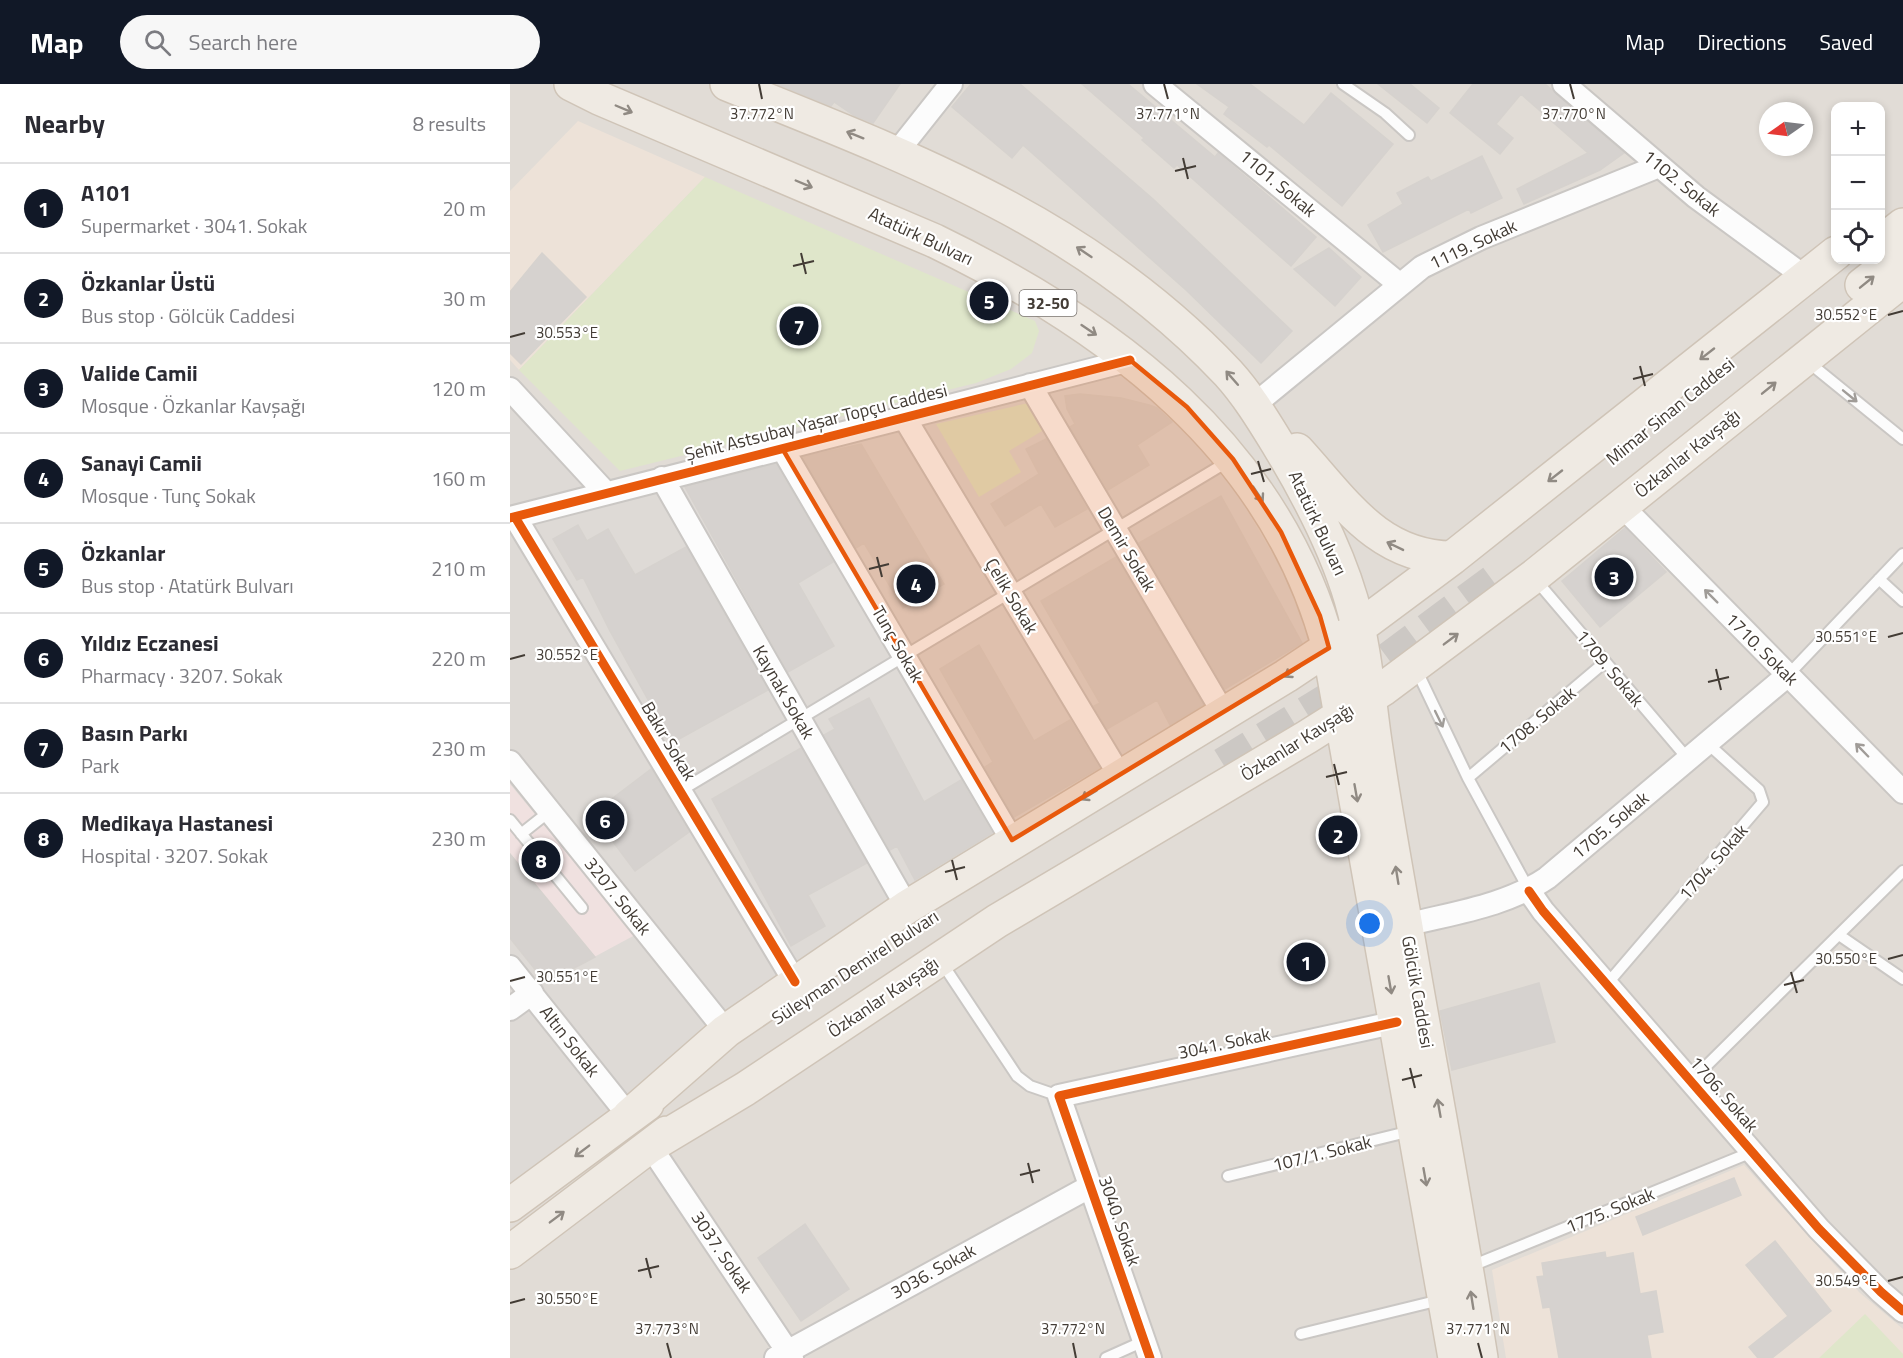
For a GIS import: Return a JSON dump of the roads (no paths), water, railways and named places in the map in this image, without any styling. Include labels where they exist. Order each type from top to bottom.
[{"type":"main road","name":"Atatürk Bulvarı","points":[[571,84],[599,98],[871,212],[984,265],[1043,299],[1130,360],[1186,407],[1233,459],[1261,498],[1300,567],[1313,597],[1329,648],[1342,715]]},
{"type":"main road","name":"Atatürk Bulvarı","points":[[727,84],[897,152],[1034,220],[1089,254],[1192,338],[1229,374],[1254,405],[1319,518],[1345,580],[1358,628],[1369,698]]},
{"type":"main road","points":[[1885,214],[1903,200]]},
{"type":"main road","points":[[1885,240],[1903,225]]},
{"type":"main road","name":"Mimar Sinan Caddesi","points":[[1475,567],[1903,253]]},
{"type":"main road","points":[[629,1116],[726,1031],[907,907],[1012,840],[1224,714],[1358,628],[1475,567],[1805,277],[1831,257]]},
{"type":"main road","name":"Mimar Sinan Caddesi","points":[[1475,567],[1855,264]]},
{"type":"main road","name":"Özkanlar Kavşağı","points":[[650,1146],[745,1089],[939,959],[1369,698],[1533,576],[1903,280]]},
{"type":"main road","points":[[1254,405],[1369,527],[1386,541],[1421,556],[1475,567]]},
{"type":"main road","name":"Gölcük Caddesi","points":[[1369,698],[1481,1358]]},
{"type":"main road","name":"Gölcük Caddesi","points":[[1342,715],[1455,1358]]},
{"type":"main road","name":"Süleyman Demirel Bulvarı","points":[[510,1206],[629,1116],[919,924],[1217,755],[817,1018],[650,1146]]},
{"type":"main road","points":[[510,1252],[650,1146]]},
{"type":"street","points":[[897,152],[951,84]]},
{"type":"street","name":"1101. Sokak","points":[[1155,84],[1399,284]]},
{"type":"street","name":"1102. Sokak","points":[[1564,84],[1659,166],[1805,277]]},
{"type":"street","name":"1119. Sokak","points":[[1254,405],[1399,284],[1451,251],[1659,166]]},
{"type":"street","name":"Şehit Astsubay Yaşar Topçu Caddesi","points":[[512,518],[1130,360]]},
{"type":"street","name":"Demir Sokak","points":[[1030,385],[1224,714]]},
{"type":"street","points":[[510,390],[606,493]]},
{"type":"street","name":"Çelik Sokak","points":[[904,417],[1120,776]]},
{"type":"street","name":"Tunç Sokak","points":[[782,448],[1012,840]]},
{"type":"street","name":"Kaynak Sokak","points":[[662,478],[907,907]]},
{"type":"street","name":"1710. Sokak","points":[[1622,506],[1903,792]]},
{"type":"street","name":"Bakır Sokak","points":[[512,518],[795,982]]},
{"type":"street","name":"1705. Sokak","points":[[1406,926],[1501,901],[1529,891],[1788,675]]},
{"type":"street","name":"3207. Sokak","points":[[510,762],[726,1031]]},
{"type":"street","name":"1706. Sokak","points":[[1529,891],[1543,911],[1819,1229],[1903,1311]]},
{"type":"street","name":"Altın Sokak","points":[[510,967],[629,1116]]},
{"type":"street","points":[[510,1010],[532,993]]},
{"type":"street","name":"3041. Sokak","points":[[1059,1096],[1396,1022]]},
{"type":"street","name":"3040. Sokak","points":[[1059,1096],[1147,1349]]},
{"type":"street","name":"3037. Sokak","points":[[650,1146],[786,1355]]},
{"type":"street","name":"3036. Sokak","points":[[786,1355],[1091,1186]]},
{"type":"lane","points":[[1343,84],[1385,113],[1409,135]]},
{"type":"lane","points":[[1804,359],[1903,439]]},
{"type":"lane","points":[[680,791],[1233,459]]},
{"type":"lane","points":[[1788,675],[1903,554]]},
{"type":"lane","name":"1709. Sokak","points":[[1533,576],[1688,759]]},
{"type":"lane","points":[[1879,579],[1903,601]]},
{"type":"lane","name":"1708. Sokak","points":[[1468,778],[1605,662]]},
{"type":"lane","name":"1706. Sokak","points":[[1414,666],[1468,778],[1529,891]]},
{"type":"lane","name":"1704. Sokak","points":[[1607,984],[1763,802],[1759,790],[1707,743]]},
{"type":"lane","points":[[521,834],[550,811]]},
{"type":"lane","points":[[510,820],[582,908]]},
{"type":"lane","points":[[1691,1081],[1903,872]]},
{"type":"lane","points":[[1839,935],[1903,979]]},
{"type":"lane","points":[[939,959],[1017,1076],[1030,1086],[1059,1096]]},
{"type":"lane","name":"107/1. Sokak","points":[[1228,1176],[1416,1130]]},
{"type":"lane","name":"1775. Sokak","points":[[1467,1268],[1752,1152]]},
{"type":"lane","points":[[1300,1335],[1446,1299]]},
{"type":"lane","points":[[1106,1358],[1147,1349]]},
{"type":"tunnel","points":[[1223,764],[1358,681],[1493,581]]},
{"type":"place","name":"Özkanlar","points":[[989,301]]},
{"type":"place","name":"Basın Parkı","points":[[799,326]]},
{"type":"place","name":"Valide Camii","points":[[1614,577]]},
{"type":"place","name":"Sanayi Camii","points":[[916,584]]},
{"type":"place","name":"Yıldız Eczanesi","points":[[605,820]]},
{"type":"place","name":"Özkanlar Üstü","points":[[1338,835]]},
{"type":"place","name":"Medikaya Hastanesi","points":[[541,860]]},
{"type":"place","name":"A101","points":[[1306,962]]}]
